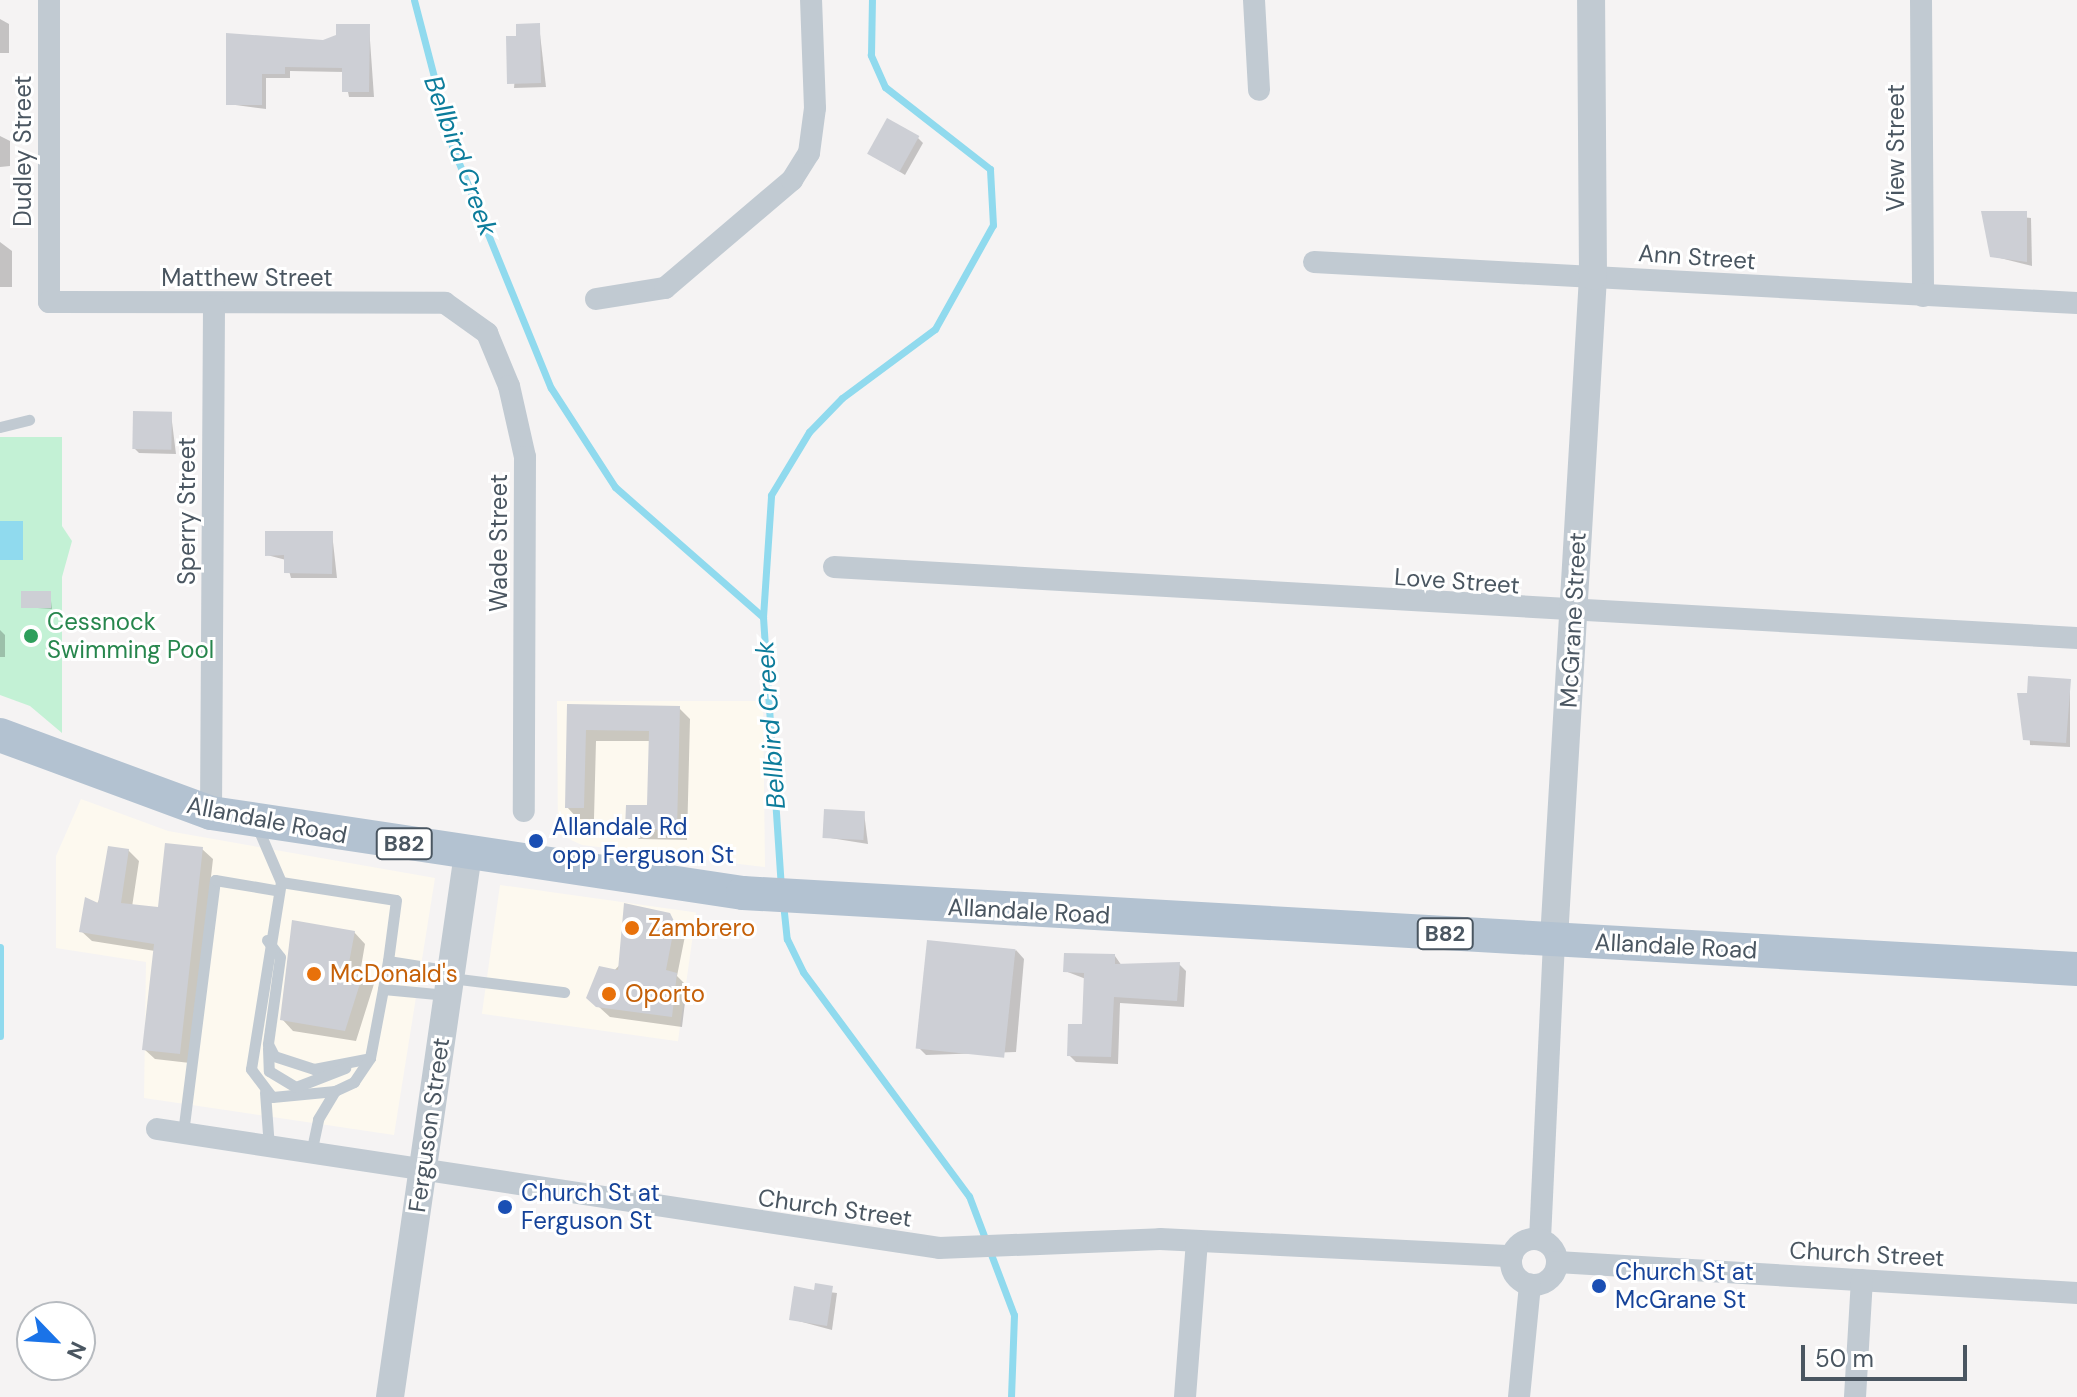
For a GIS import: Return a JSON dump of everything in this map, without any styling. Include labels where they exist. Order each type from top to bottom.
[{"type":"main road","name":"Allandale Road","points":[[0,735],[211,813],[743,893],[2077,969]]},
{"type":"street","name":"Dudley Street","points":[[49,0],[49,302]]},
{"type":"street","points":[[596,299],[665,288],[792,180],[809,153],[815,108],[811,0]]},
{"type":"street","points":[[1254,0],[1259,90]]},
{"type":"street","name":"McGrane Street","points":[[1540,1239],[1554,939],[1593,276],[1591,0]]},
{"type":"street","name":"View Street","points":[[1921,0],[1923,296]]},
{"type":"street","name":"Ann Street","points":[[1314,262],[2077,303]]},
{"type":"street","name":"Matthew Street","points":[[49,302],[214,306],[445,303]]},
{"type":"street","name":"Wade Street","points":[[445,303],[487,333],[509,386],[525,457],[524,811]]},
{"type":"street","name":"Sperry Street","points":[[211,813],[214,306]]},
{"type":"street","name":"Love Street","points":[[834,567],[1573,615],[2077,638]]},
{"type":"street","name":"Ferguson Street","points":[[390,1397],[468,854]]},
{"type":"street","name":"Church Street","points":[[157,1129],[422,1173],[965,1248],[1197,1241],[1512,1256]]},
{"type":"street","points":[[1540,1239],[1557,1262],[1549,1280],[1530,1285],[1516,1276],[1512,1256],[1523,1242],[1540,1239]]},
{"type":"street","points":[[1185,1397],[1197,1241]]},
{"type":"street","name":"Church Street","points":[[1557,1262],[2077,1293]]},
{"type":"street","points":[[1855,1397],[1862,1280]]},
{"type":"street","points":[[1519,1397],[1530,1285]]},
{"type":"lane","points":[[0,427],[29,420]]},
{"type":"lane","points":[[255,821],[278,886],[267,940],[251,1069],[265,1092],[269,1149]]},
{"type":"lane","points":[[183,1133],[215,880],[396,900],[370,1058],[354,1082],[335,1091],[292,1100],[265,1092]]},
{"type":"lane","points":[[267,940],[280,957],[268,1044],[269,1071],[283,1083],[307,1087],[370,1058]]},
{"type":"lane","points":[[388,961],[449,981]]},
{"type":"lane","points":[[383,989],[449,981],[564,992]]},
{"type":"lane","points":[[268,1044],[285,1064],[346,1067]]},
{"type":"lane","points":[[311,1155],[318,1119],[335,1091]]},
{"type":"shaded area","points":[[557,701],[763,701],[765,867],[582,845],[558,834]]},
{"type":"shaded area","points":[[81,799],[168,831],[435,878],[394,1135],[144,1098],[146,962],[56,948],[56,856]]},
{"type":"shaded area","points":[[500,885],[696,913],[678,1041],[482,1014]]},
{"type":"green space","name":"Cessnock Swimming Pool","points":[[0,437],[62,437],[62,526],[72,541],[62,577],[62,733],[30,706],[0,695]]},
{"type":"water","points":[[0,521],[23,521],[23,560],[0,560]]},
{"type":"building","points":[[540,23],[541,83],[507,84],[506,36],[516,36],[516,24]]},
{"type":"building","points":[[336,24],[370,24],[369,92],[342,92],[342,68],[285,67],[285,74],[262,74],[262,105],[226,105],[226,33],[323,40],[336,35]]},
{"type":"building","points":[[887,118],[919,136],[899,172],[867,154]]},
{"type":"building","points":[[1981,211],[2027,211],[2027,262],[1990,257]]},
{"type":"building","points":[[133,411],[172,412],[171,450],[132,449]]},
{"type":"building","points":[[265,531],[333,531],[332,574],[284,573],[284,555],[265,556]]},
{"type":"building","points":[[21,591],[51,591],[51,608],[21,608]]},
{"type":"building","points":[[2028,676],[2071,679],[2066,743],[2023,740],[2017,693],[2027,693]]},
{"type":"building","points":[[567,704],[680,706],[677,830],[625,829],[626,805],[647,805],[649,731],[586,730],[584,808],[565,808]]},
{"type":"building","points":[[824,809],[865,811],[863,840],[822,838]]},
{"type":"building","points":[[165,843],[203,847],[180,1054],[142,1050],[154,944],[79,932],[85,897],[98,903],[108,846],[129,849],[121,903],[158,907]]},
{"type":"building","points":[[624,903],[670,913],[675,923],[666,970],[677,973],[672,1017],[596,1007],[586,998],[599,966],[618,970]]},
{"type":"building","points":[[292,920],[355,931],[348,968],[364,971],[345,1031],[280,1020]]},
{"type":"building","points":[[927,940],[1016,949],[1004,1058],[916,1048]]},
{"type":"building","points":[[1064,953],[1115,954],[1115,964],[1180,962],[1177,1001],[1114,997],[1111,1057],[1067,1056],[1068,1024],[1082,1024],[1084,973],[1063,972]]},
{"type":"building","points":[[815,1283],[833,1286],[827,1326],[789,1320],[794,1286],[814,1290]]},
{"type":"waterway","name":"Bellbird Creek","points":[[414,0],[452,146],[551,388],[615,487],[763,617],[781,887]]},
{"type":"waterway","points":[[763,617],[771,495],[809,432],[842,398],[935,329],[993,225],[990,169],[885,87],[871,55],[872,0]]},
{"type":"waterway","name":"Bellbird Creek","points":[[783,903],[787,939],[803,972],[969,1196],[1014,1315],[1011,1397]]},
{"type":"waterway","points":[[0,947],[0,1036]]},
{"type":"place","name":"Cessnock Swimming Pool","points":[[31,636]]},
{"type":"place","name":"Allandale Rd opp Ferguson St","points":[[536,841]]},
{"type":"place","name":"Zambrero","points":[[632,928]]},
{"type":"place","name":"McDonald's","points":[[314,974]]},
{"type":"place","name":"Oporto","points":[[609,994]]},
{"type":"place","name":"Church St at Ferguson St","points":[[505,1207]]},
{"type":"place","name":"Church St at McGrane St","points":[[1599,1286]]}]
